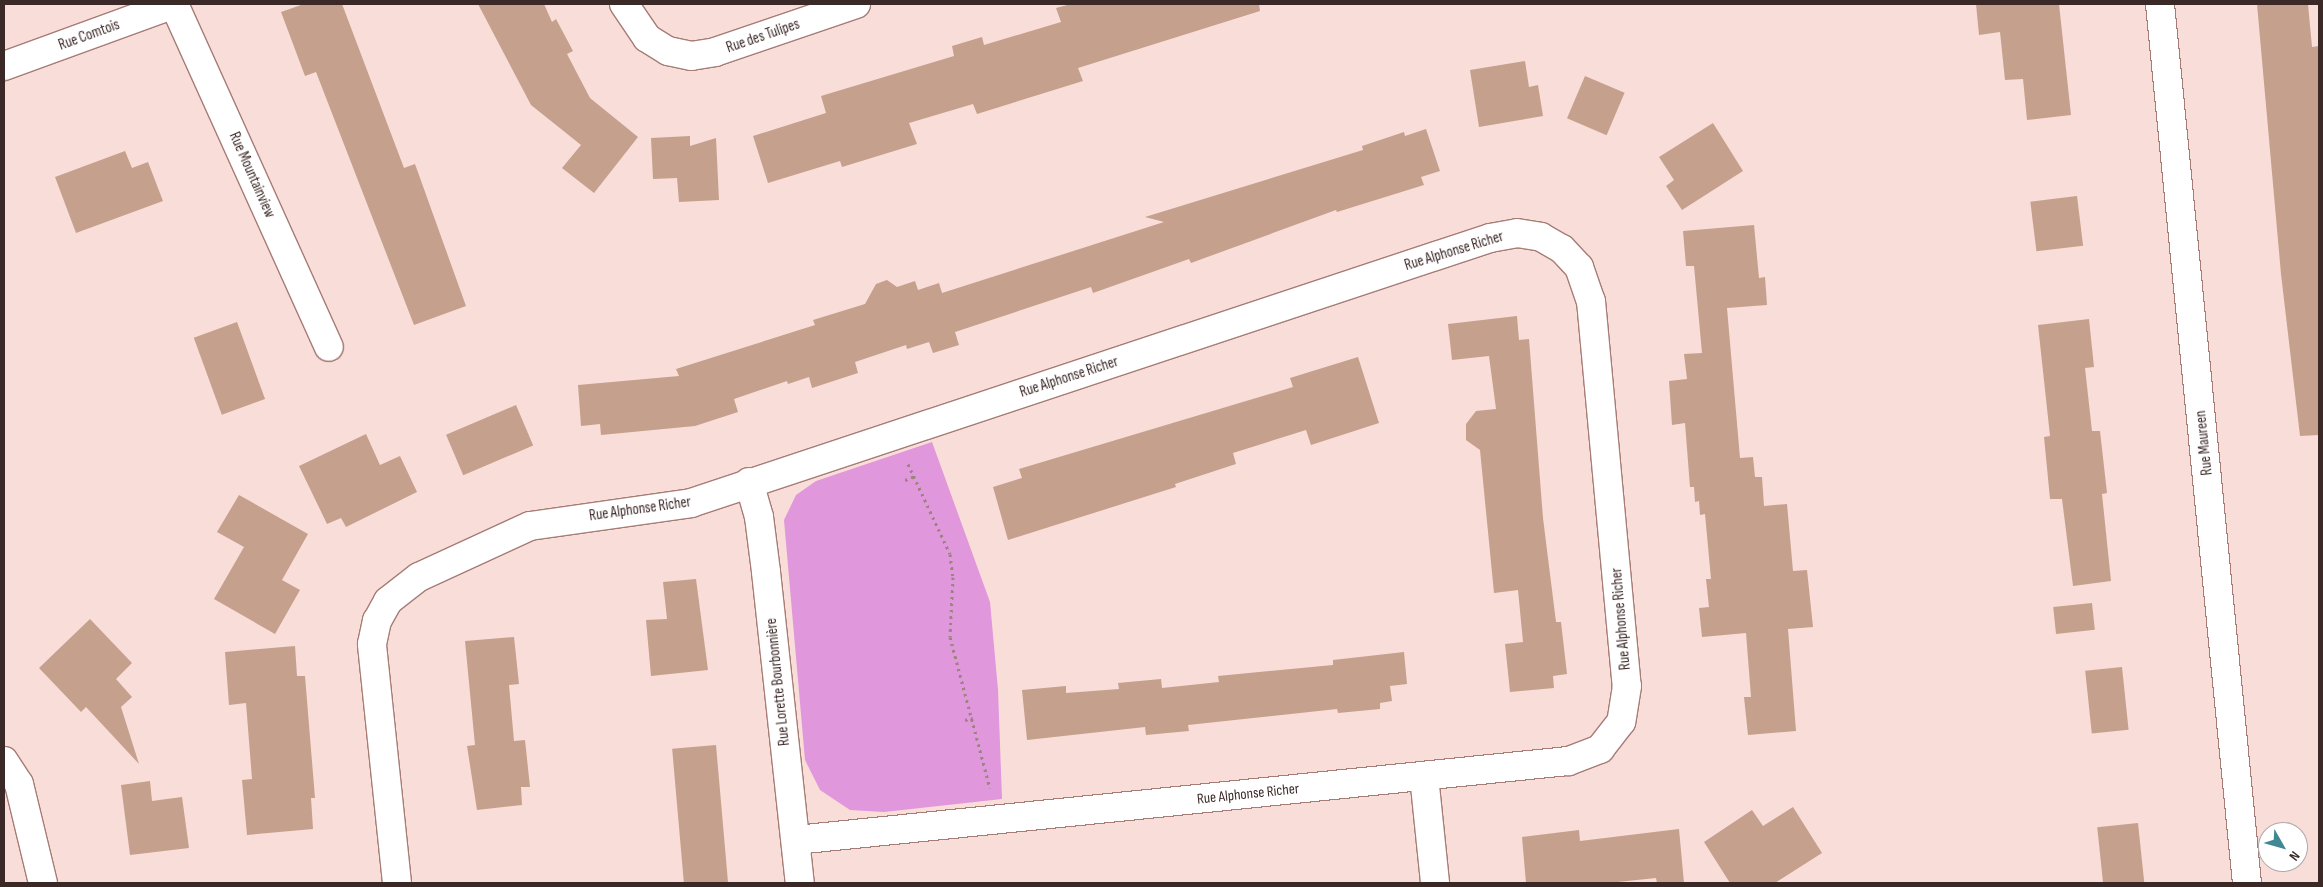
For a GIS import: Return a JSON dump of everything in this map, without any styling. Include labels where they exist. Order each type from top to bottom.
[{"type":"street","name":"Rue Comtois","points":[[4,66],[174,4]]},
{"type":"street","name":"Rue Mountainview","points":[[174,4],[329,347]]},
{"type":"street","name":"Rue des Tulipes","points":[[624,4],[647,38],[668,51],[703,55],[856,4]]},
{"type":"street","name":"Rue Maureen","points":[[2160,4],[2247,883]]},
{"type":"street","name":"Rue Alphonse Richer","points":[[397,883],[373,656],[377,621],[388,601],[405,585],[419,577],[530,526],[673,507],[1490,238],[1517,233],[1552,242],[1579,267],[1591,301],[1627,686],[1625,712],[1609,741],[1579,758],[1424,776],[796,840]]},
{"type":"street","name":"Rue Lorette Bourbonnière","points":[[749,482],[759,517],[766,572],[800,883]]},
{"type":"street","points":[[4,761],[19,784],[43,883]]},
{"type":"street","points":[[1424,776],[1435,883]]},
{"type":"path","points":[[907,462],[950,554],[953,577],[950,637],[973,718],[992,797]]},
{"type":"path","points":[[905,480],[913,477]]},
{"type":"path","points":[[966,720],[973,718]]},
{"type":"shaded area","points":[[932,442],[990,602],[998,690],[1002,799],[884,812],[850,810],[820,790],[805,760],[784,520],[796,495],[816,481]]},
{"type":"building","points":[[304,4],[342,4],[404,168],[415,164],[466,306],[414,325],[316,72],[305,76],[281,12]]},
{"type":"building","points":[[478,4],[544,4],[552,22],[556,19],[573,51],[567,54],[590,98],[638,137],[594,193],[562,168],[581,145],[531,105]]},
{"type":"building","points":[[1071,4],[1259,4],[1260,11],[1078,68],[1083,81],[977,114],[973,104],[909,123],[917,144],[842,167],[840,161],[768,183],[753,136],[826,113],[821,96],[954,56],[952,46],[982,37],[984,45],[1061,22],[1056,8]]},
{"type":"building","points":[[1976,4],[2059,4],[2071,115],[2027,120],[2023,79],[2005,80],[2000,32],[1979,35]]},
{"type":"building","points":[[2257,4],[2308,4],[2312,47],[2319,46],[2319,435],[2300,436],[2281,274]]},
{"type":"building","points":[[1525,61],[1529,87],[1538,85],[1543,116],[1479,127],[1470,70]]},
{"type":"building","points":[[1585,76],[1625,93],[1607,135],[1567,118]]},
{"type":"building","points":[[1713,123],[1743,171],[1682,210],[1666,186],[1674,180],[1659,157]]},
{"type":"building","points":[[1426,129],[1440,171],[1421,177],[1424,185],[1337,212],[1336,210],[1191,263],[1189,259],[1093,293],[1091,287],[955,332],[959,345],[933,353],[929,342],[907,349],[906,345],[855,362],[858,373],[812,388],[809,377],[788,384],[787,381],[734,399],[738,412],[695,426],[601,435],[600,424],[581,426],[578,385],[679,376],[676,369],[815,325],[813,320],[865,304],[876,284],[887,280],[897,287],[915,281],[918,290],[939,283],[942,293],[1164,222],[1145,217],[1363,150],[1362,146],[1404,132],[1405,136]]},
{"type":"building","points":[[690,136],[690,146],[716,138],[719,200],[679,202],[677,178],[653,179],[651,138]]},
{"type":"building","points":[[125,151],[132,168],[148,162],[163,201],[76,233],[55,177]]},
{"type":"building","points":[[2077,196],[2083,246],[2036,251],[2030,202]]},
{"type":"building","points":[[1754,225],[1759,278],[1765,277],[1767,305],[1727,308],[1740,458],[1753,457],[1755,477],[1762,477],[1764,506],[1787,504],[1793,571],[1807,570],[1813,627],[1788,629],[1796,731],[1748,735],[1744,697],[1751,697],[1746,633],[1702,637],[1699,608],[1709,607],[1706,579],[1711,579],[1705,514],[1700,515],[1699,501],[1695,502],[1694,487],[1690,487],[1685,423],[1672,425],[1669,381],[1687,379],[1684,354],[1702,353],[1694,266],[1686,266],[1683,231]]},
{"type":"building","points":[[1517,316],[1519,340],[1529,339],[1543,518],[1556,622],[1561,622],[1567,674],[1553,676],[1554,688],[1510,692],[1505,644],[1523,642],[1518,590],[1494,593],[1480,450],[1466,440],[1466,424],[1476,411],[1496,409],[1489,356],[1452,360],[1448,324]]},
{"type":"building","points":[[2089,319],[2094,367],[2085,368],[2092,431],[2100,431],[2107,493],[2102,494],[2111,581],[2073,586],[2062,499],[2050,499],[2044,437],[2050,436],[2038,325]]},
{"type":"building","points":[[237,322],[265,399],[222,415],[194,338]]},
{"type":"building","points":[[1358,357],[1379,423],[1311,445],[1306,430],[1233,453],[1236,464],[1175,484],[1176,487],[1008,540],[993,487],[1022,478],[1019,469],[1293,387],[1290,378]]},
{"type":"building","points":[[516,405],[533,446],[463,475],[446,435]]},
{"type":"building","points":[[366,434],[380,465],[400,456],[417,492],[346,527],[341,518],[327,524],[299,466]]},
{"type":"building","points":[[239,495],[308,534],[282,580],[300,590],[275,634],[214,599],[244,547],[217,532]]},
{"type":"building","points":[[696,579],[708,670],[651,676],[646,620],[667,619],[663,582]]},
{"type":"building","points":[[2092,603],[2095,630],[2056,634],[2053,607]]},
{"type":"building","points":[[90,619],[132,663],[116,679],[132,697],[121,707],[139,764],[86,707],[81,712],[39,668]]},
{"type":"building","points":[[514,637],[519,684],[509,685],[514,741],[525,740],[530,787],[521,787],[522,805],[477,810],[467,746],[475,745],[465,641]]},
{"type":"building","points":[[295,646],[297,676],[305,676],[315,798],[311,798],[313,829],[247,835],[242,780],[252,779],[246,703],[229,705],[225,652]]},
{"type":"building","points":[[1404,652],[1407,684],[1390,686],[1392,701],[1380,703],[1380,709],[1338,713],[1337,709],[1188,725],[1189,731],[1146,735],[1145,727],[1027,740],[1022,690],[1066,686],[1066,693],[1119,689],[1118,683],[1161,679],[1162,688],[1219,682],[1218,676],[1333,665],[1333,660]]},
{"type":"building","points":[[2122,667],[2129,730],[2092,734],[2085,671]]},
{"type":"building","points":[[716,745],[728,883],[684,883],[672,749]]},
{"type":"building","points":[[150,781],[152,801],[182,797],[189,848],[130,855],[121,785]]},
{"type":"building","points":[[1793,807],[1822,853],[1775,883],[1730,883],[1704,842],[1752,810],[1763,826]]},
{"type":"building","points":[[2138,823],[2144,883],[2103,883],[2097,827]]},
{"type":"building","points":[[1679,829],[1684,883],[1657,883],[1656,878],[1608,883],[1526,883],[1522,837],[1579,830],[1580,841]]}]
